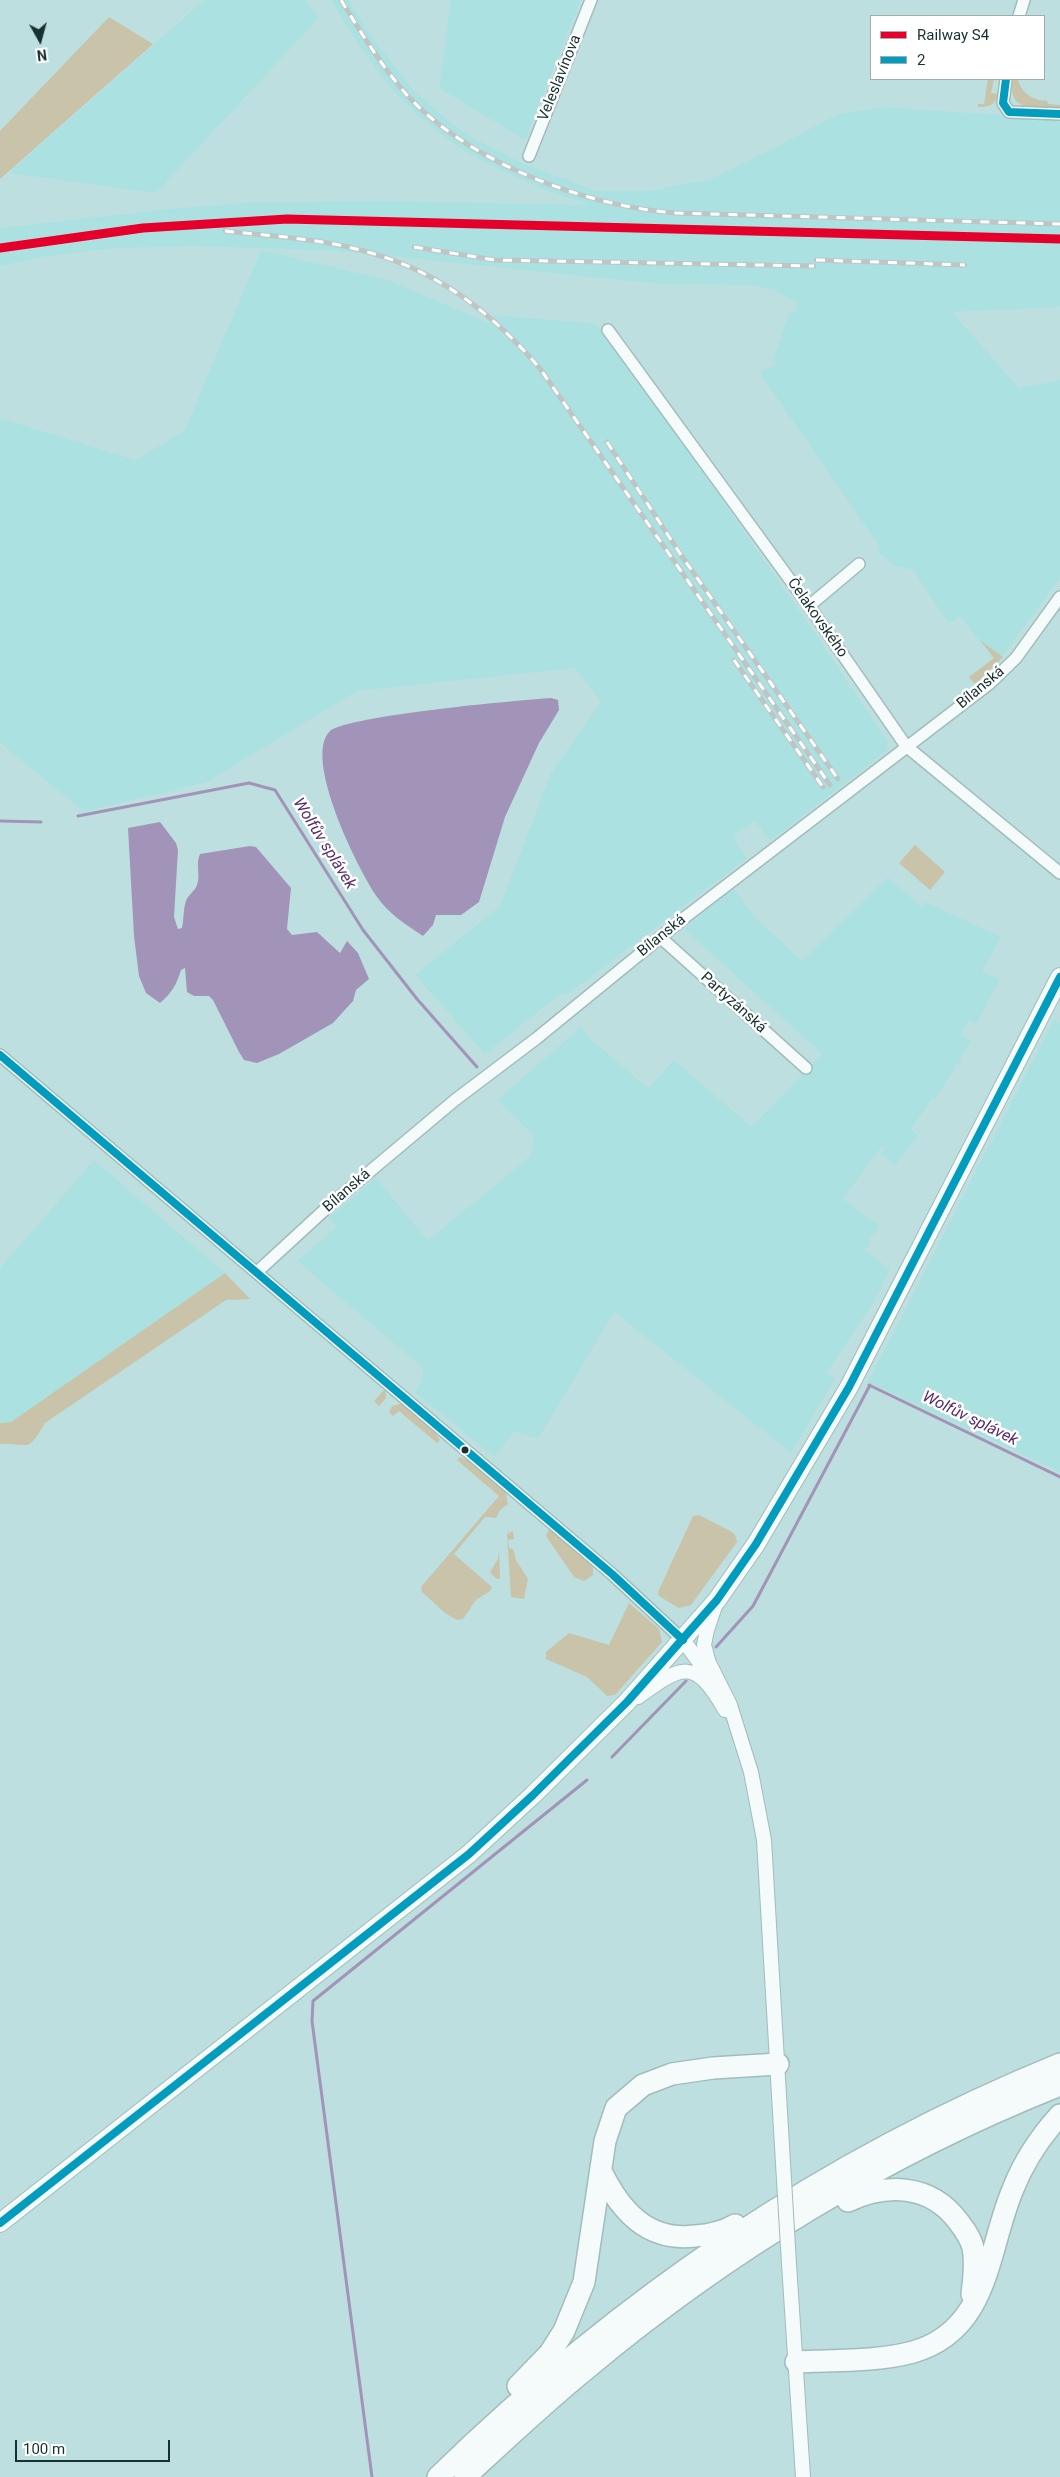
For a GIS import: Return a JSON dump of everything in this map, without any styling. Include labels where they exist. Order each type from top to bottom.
[{"type":"highway","points":[[452,2472],[462,2442],[550,2353],[564,2331],[584,2282],[605,2141],[616,2108],[643,2085],[672,2074],[713,2068],[778,2064]]},
{"type":"highway","points":[[452,2472],[571,2356],[640,2301],[709,2252],[811,2187],[933,2121],[1060,2064]]},
{"type":"highway","points":[[452,2472],[651,2317],[721,2266],[815,2206],[939,2139],[1060,2085]]},
{"type":"highway","points":[[796,2362],[878,2357],[912,2352],[947,2336],[969,2311],[979,2296],[1012,2190],[1034,2148],[1060,2116]]},
{"type":"highway","points":[[601,2171],[619,2202],[635,2221],[658,2234],[684,2238],[710,2235],[731,2227],[775,2201],[811,2187]]},
{"type":"highway","points":[[770,2235],[794,2229],[834,2207],[867,2192],[887,2189],[920,2193],[949,2210],[967,2234],[973,2248],[974,2282],[969,2311]]},
{"type":"main road","points":[[0,2223],[444,1874],[533,1796],[615,1714],[718,1600],[775,1514],[849,1387],[1060,977]]},
{"type":"street","name":"Veleslavínova","points":[[529,156],[591,0]]},
{"type":"street","points":[[1019,15],[1024,0]]},
{"type":"street","points":[[1006,80],[1003,102],[1009,112],[1060,114]]},
{"type":"street","name":"Čelakovského","points":[[608,330],[809,606],[906,746],[1060,873]]},
{"type":"street","points":[[809,606],[859,564]]},
{"type":"street","name":"Bílanská","points":[[257,1272],[393,1151],[538,1038],[660,937],[989,684],[1016,658],[1060,597]]},
{"type":"street","name":"Partyzánská","points":[[660,937],[806,1068]]},
{"type":"street","points":[[0,1055],[612,1574],[682,1640],[709,1674],[736,1728]]},
{"type":"street","points":[[718,1600],[707,1630],[704,1646],[709,1662],[726,1695],[756,1791],[764,1840],[803,2477]]},
{"type":"street","points":[[615,1714],[668,1676],[681,1671],[692,1672],[706,1680],[736,1728]]},
{"type":"shaded area","points":[[204,0],[305,0],[319,18],[156,193],[8,173]]},
{"type":"shaded area","points":[[331,0],[349,0],[370,34],[413,90],[469,136],[524,164],[596,191],[649,191],[710,179],[838,114],[885,107],[1060,119],[1060,307],[952,312],[1019,388],[1060,380],[1060,578],[997,663],[960,616],[949,624],[913,570],[896,566],[877,552],[880,547],[766,382],[760,372],[778,363],[773,360],[789,313],[794,314],[797,302],[773,290],[751,285],[659,284],[340,251],[195,246],[114,248],[42,257],[0,266],[0,228],[179,208],[240,203],[377,201],[589,205],[540,188],[488,164],[461,149],[425,122],[384,79],[357,43]]},
{"type":"shaded area","points":[[451,0],[581,0],[525,140],[439,88]]},
{"type":"shaded area","points":[[109,17],[153,44],[0,179],[0,131]]},
{"type":"shaded area","points":[[988,80],[994,80],[991,93],[999,94],[996,101],[991,105],[978,107],[978,104],[984,104]]},
{"type":"shaded area","points":[[1013,80],[1018,80],[1022,89],[1028,95],[1047,101],[1048,104],[1060,105],[1060,108],[1025,106],[1018,103],[1014,98],[1012,90]]},
{"type":"shaded area","points":[[261,250],[388,280],[489,323],[495,315],[589,323],[603,329],[810,626],[887,741],[888,750],[770,841],[755,821],[733,836],[747,858],[566,996],[563,992],[485,1054],[415,975],[500,906],[551,773],[601,702],[575,668],[357,691],[207,782],[84,812],[0,743],[0,418],[135,460],[184,431]]},
{"type":"shaded area","points":[[981,641],[1003,657],[975,684],[969,677],[994,658]]},
{"type":"shaded area","points":[[551,698],[558,700],[559,710],[539,743],[505,817],[479,902],[461,915],[436,915],[433,925],[423,936],[410,928],[381,903],[358,864],[347,840],[328,789],[323,765],[323,745],[330,731],[343,725],[399,714]]},
{"type":"shaded area","points":[[160,822],[176,843],[178,850],[174,917],[178,929],[182,928],[186,901],[197,885],[200,854],[250,846],[256,847],[291,888],[287,929],[292,935],[317,932],[340,953],[347,941],[358,953],[369,979],[356,990],[353,1001],[333,1023],[279,1054],[257,1063],[244,1060],[213,1000],[209,996],[194,996],[187,992],[185,968],[181,970],[170,992],[160,1003],[146,993],[139,976],[134,936],[128,828]]},
{"type":"shaded area","points":[[915,845],[945,872],[930,890],[899,863]]},
{"type":"shaded area","points":[[888,877],[921,907],[926,902],[1001,937],[982,972],[1000,979],[976,1024],[969,1020],[961,1035],[971,1041],[960,1059],[962,1060],[959,1065],[957,1064],[937,1097],[932,1099],[911,1129],[918,1135],[896,1165],[880,1154],[885,1148],[882,1146],[843,1199],[880,1226],[868,1240],[871,1243],[865,1250],[890,1269],[873,1303],[827,1372],[835,1379],[791,1453],[614,1312],[538,1439],[515,1431],[494,1457],[415,1392],[421,1383],[423,1368],[297,1261],[336,1227],[328,1218],[376,1178],[428,1240],[504,1178],[531,1155],[533,1135],[497,1100],[581,1027],[591,1039],[648,1088],[674,1060],[752,1127],[822,1054],[684,929],[733,888],[755,917],[802,961]]},
{"type":"shaded area","points":[[1054,1019],[1060,1024],[1060,1472],[868,1382]]},
{"type":"shaded area","points":[[94,1160],[225,1273],[11,1422],[0,1423],[0,1268]]},
{"type":"shaded area","points":[[225,1273],[250,1299],[226,1300],[45,1423],[31,1443],[27,1445],[0,1444],[0,1423],[11,1422]]},
{"type":"shaded area","points":[[385,1389],[386,1398],[379,1406],[374,1401]]},
{"type":"shaded area","points":[[403,1403],[432,1428],[440,1440],[437,1443],[399,1411],[393,1416],[389,1412],[392,1406]]},
{"type":"shaded area","points":[[460,1457],[472,1462],[505,1489],[508,1504],[500,1510],[496,1518],[485,1517],[454,1554],[492,1587],[490,1591],[476,1600],[463,1619],[457,1620],[445,1613],[422,1592],[421,1587],[499,1496],[457,1460]]},
{"type":"shaded area","points":[[699,1515],[732,1532],[737,1542],[691,1605],[679,1608],[659,1596],[658,1592],[693,1516]]},
{"type":"shaded area","points":[[549,1529],[552,1529],[593,1564],[593,1575],[584,1581],[574,1577],[546,1536]]},
{"type":"shaded area","points":[[513,1531],[514,1539],[508,1540],[509,1548],[513,1549],[516,1560],[528,1579],[524,1599],[511,1597],[507,1534]]},
{"type":"shaded area","points":[[499,1548],[500,1578],[497,1579],[490,1572],[498,1559]]},
{"type":"shaded area","points":[[629,1603],[659,1629],[662,1642],[615,1695],[607,1696],[587,1677],[546,1659],[546,1652],[569,1633],[609,1645]]},
{"type":"waterway","name":"Wolfův splávek","points":[[78,816],[249,783],[275,790],[363,930],[417,999],[477,1067]]},
{"type":"waterway","name":"Wolfův splávek","points":[[0,821],[41,822]]},
{"type":"waterway","name":"Wolfův splávek","points":[[869,1385],[1060,1477]]},
{"type":"waterway","points":[[716,1647],[753,1606],[870,1385]]},
{"type":"waterway","points":[[612,1757],[686,1681]]},
{"type":"waterway","points":[[372,2477],[312,2021],[313,2001],[587,1780]]},
{"type":"railway","points":[[341,0],[388,72],[406,94],[432,119],[462,141],[495,160],[530,177],[567,190],[641,209],[676,213],[1060,224]]},
{"type":"railway","points":[[225,231],[335,244],[396,261],[443,284],[465,298],[505,332],[541,370],[830,785]]},
{"type":"railway","points":[[414,247],[495,260],[814,266]]},
{"type":"railway","points":[[816,260],[965,265]]},
{"type":"railway","points":[[607,442],[681,555],[838,779]]},
{"type":"railway","points":[[734,660],[823,787]]},
{"type":"rail line","name":"S4","points":[[0,248],[143,228],[287,219],[1060,239]]},
{"type":"transit line","name":"2","points":[[1006,80],[1003,103],[1009,112],[1060,114]]},
{"type":"transit line","name":"2","points":[[0,2223],[469,1854],[533,1795],[627,1702],[717,1600],[756,1544],[849,1387],[1060,977]]},
{"type":"transit line","name":"2","points":[[0,1055],[612,1574],[683,1640]]}]
